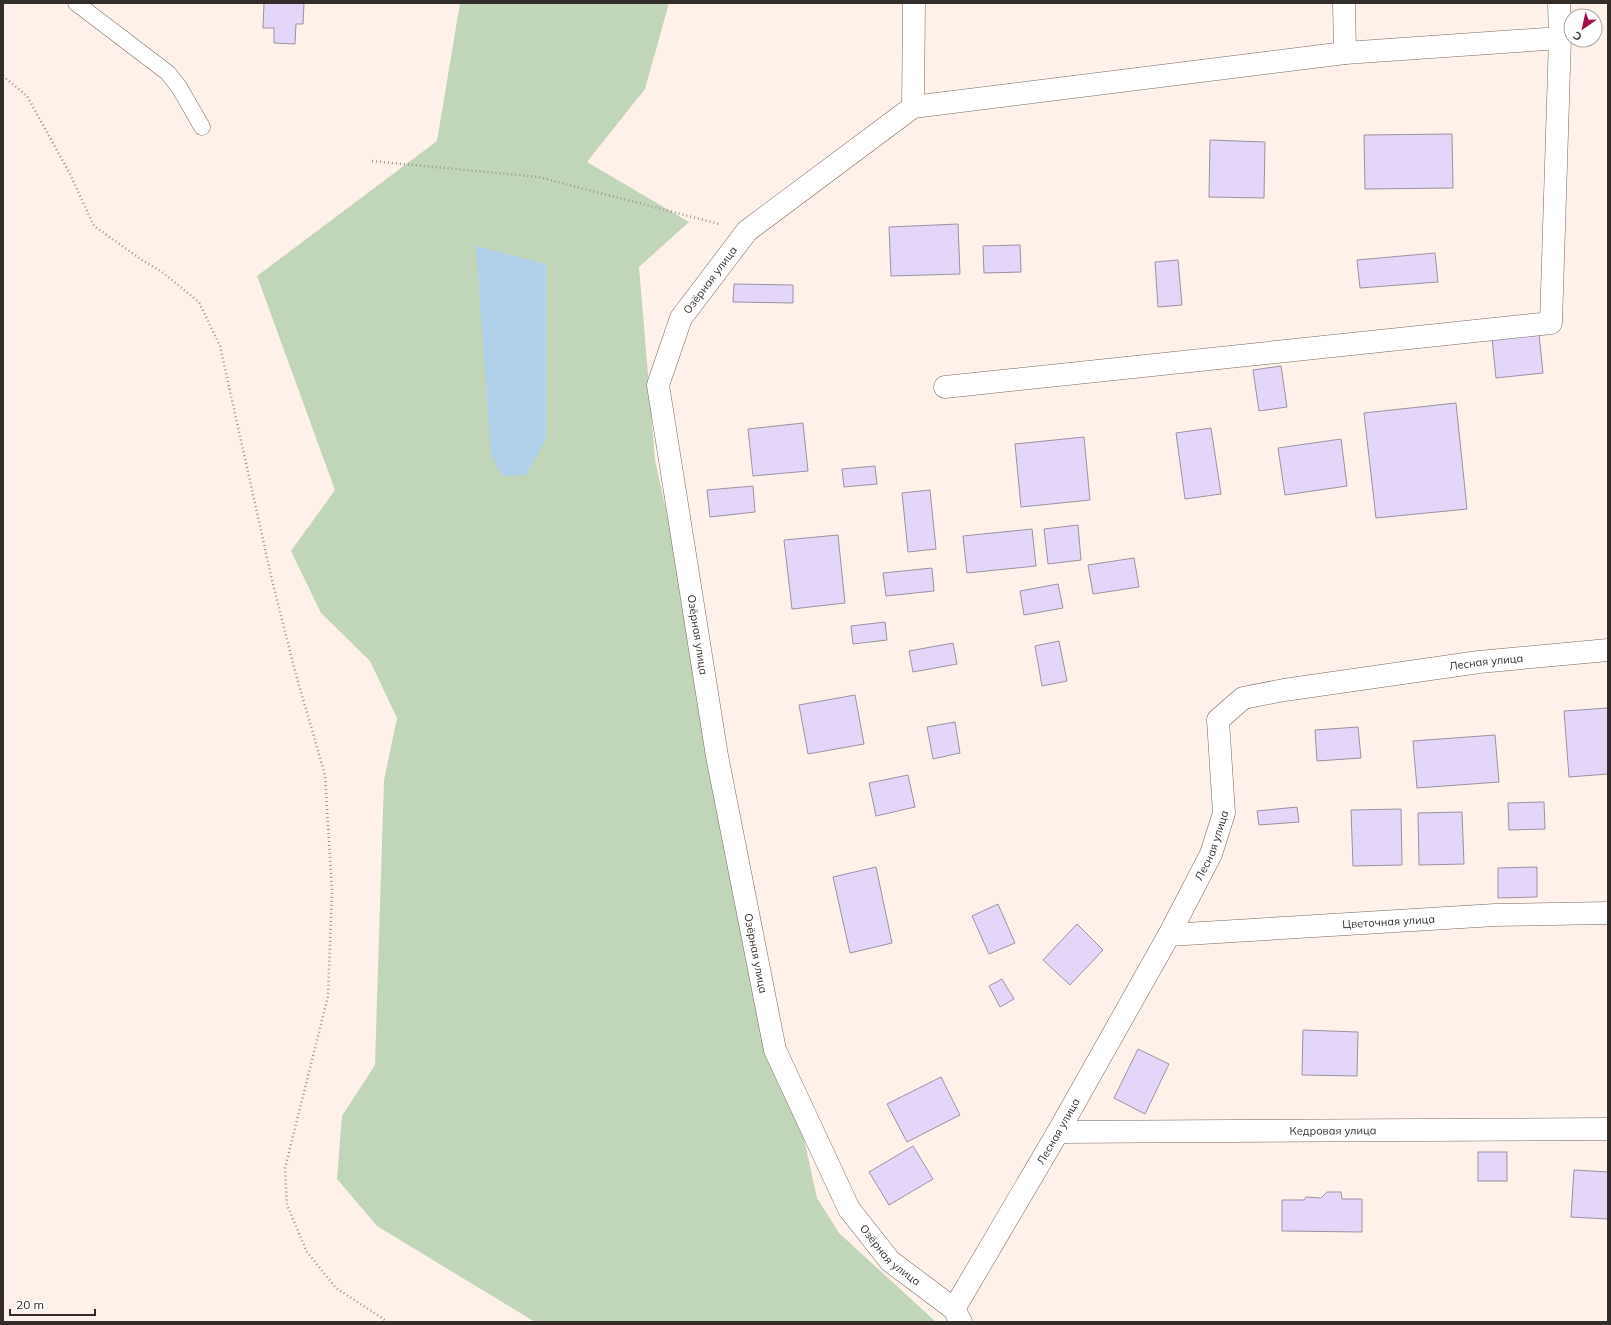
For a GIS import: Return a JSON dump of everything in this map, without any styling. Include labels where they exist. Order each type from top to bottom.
[{"type":"street","points":[[914,3],[913,107],[1345,53],[1560,38]]},
{"type":"street","points":[[1344,3],[1345,53]]},
{"type":"street","points":[[945,387],[1551,324],[1560,38],[1559,3]]},
{"type":"street","name":"Озёрная улица","points":[[913,107],[747,231],[681,318],[658,385],[719,764],[775,1050],[849,1209],[890,1261],[957,1315]]},
{"type":"street","name":"Лесная улица","points":[[957,1315],[1169,935],[1211,854],[1224,813],[1218,720],[1243,698],[1284,690],[1479,662],[1608,650]]},
{"type":"street","name":"Цветочная улица","points":[[1169,935],[1494,915],[1608,913]]},
{"type":"street","name":"Кедровая улица","points":[[1058,1132],[1608,1129]]},
{"type":"lane","points":[[76,3],[168,73],[179,86],[202,127]]},
{"type":"path","points":[[3,76],[27,96],[70,174],[94,226],[142,260],[162,272],[199,302],[220,346],[272,580],[325,775],[332,892],[328,996],[285,1168],[287,1205],[307,1252],[336,1288],[388,1322]]},
{"type":"path","points":[[372,161],[539,177],[747,231]]},
{"type":"green space","points":[[460,3],[669,3],[645,89],[587,162],[689,222],[639,267],[655,460],[817,1198],[839,1233],[936,1322],[535,1322],[377,1226],[337,1179],[342,1116],[375,1065],[384,780],[397,718],[370,661],[321,613],[291,551],[335,490],[257,276],[437,141]]},
{"type":"water","points":[[476,246],[546,264],[546,439],[526,475],[502,476],[491,455]]},
{"type":"building","points":[[264,3],[304,3],[303,24],[296,24],[295,44],[274,43],[274,28],[263,28]]},
{"type":"building","points":[[1452,134],[1453,188],[1365,189],[1364,135]]},
{"type":"building","points":[[1210,140],[1265,142],[1264,198],[1209,197]]},
{"type":"building","points":[[958,224],[960,274],[891,276],[889,227]]},
{"type":"building","points":[[1020,245],[1021,272],[984,273],[983,246]]},
{"type":"building","points":[[1435,253],[1438,282],[1360,288],[1357,260]]},
{"type":"building","points":[[1178,260],[1182,305],[1158,307],[1155,262]]},
{"type":"building","points":[[734,284],[793,285],[793,303],[733,302]]},
{"type":"building","points":[[1539,334],[1543,373],[1496,378],[1492,338]]},
{"type":"building","points":[[1281,366],[1287,407],[1259,411],[1253,370]]},
{"type":"building","points":[[1456,403],[1467,509],[1376,518],[1364,413]]},
{"type":"building","points":[[803,423],[808,471],[753,476],[748,429]]},
{"type":"building","points":[[1211,428],[1221,494],[1185,499],[1176,433]]},
{"type":"building","points":[[1084,437],[1090,500],[1021,507],[1015,444]]},
{"type":"building","points":[[1341,439],[1347,486],[1285,495],[1278,448]]},
{"type":"building","points":[[875,466],[877,484],[844,487],[842,469]]},
{"type":"building","points":[[753,486],[755,512],[710,517],[707,490]]},
{"type":"building","points":[[930,490],[936,549],[908,552],[902,493]]},
{"type":"building","points":[[1078,525],[1081,560],[1048,564],[1044,529]]},
{"type":"building","points":[[1032,529],[1036,566],[967,573],[963,536]]},
{"type":"building","points":[[838,535],[845,603],[792,609],[784,540]]},
{"type":"building","points":[[1134,558],[1139,587],[1093,594],[1088,565]]},
{"type":"building","points":[[932,568],[934,591],[886,596],[883,573]]},
{"type":"building","points":[[1058,584],[1063,608],[1024,615],[1020,591]]},
{"type":"building","points":[[885,622],[887,640],[853,644],[851,626]]},
{"type":"building","points":[[1059,641],[1067,681],[1042,686],[1035,646]]},
{"type":"building","points":[[953,643],[957,664],[913,672],[909,651]]},
{"type":"building","points":[[855,695],[864,744],[808,754],[799,705]]},
{"type":"building","points":[[1608,708],[1608,774],[1569,777],[1564,711]]},
{"type":"building","points":[[955,722],[960,753],[933,759],[927,727]]},
{"type":"building","points":[[1358,727],[1361,758],[1317,761],[1315,730]]},
{"type":"building","points":[[1495,735],[1499,782],[1417,788],[1413,741]]},
{"type":"building","points":[[908,775],[915,807],[876,816],[869,783]]},
{"type":"building","points":[[1544,802],[1545,829],[1509,830],[1508,803]]},
{"type":"building","points":[[1297,807],[1299,822],[1259,825],[1257,811]]},
{"type":"building","points":[[1401,809],[1402,865],[1353,866],[1351,810]]},
{"type":"building","points":[[1462,812],[1464,864],[1419,865],[1418,813]]},
{"type":"building","points":[[876,867],[892,943],[850,953],[833,877]]},
{"type":"building","points":[[1537,867],[1537,897],[1498,898],[1498,868]]},
{"type":"building","points":[[998,904],[1015,943],[989,954],[972,916]]},
{"type":"building","points":[[1077,924],[1103,950],[1070,985],[1043,960]]},
{"type":"building","points":[[1002,979],[1014,999],[1000,1007],[989,986]]},
{"type":"building","points":[[1303,1030],[1358,1032],[1357,1076],[1302,1075]]},
{"type":"building","points":[[1138,1049],[1169,1064],[1145,1114],[1114,1098]]},
{"type":"building","points":[[941,1077],[960,1115],[907,1142],[887,1104]]},
{"type":"building","points":[[913,1146],[933,1179],[889,1205],[869,1172]]},
{"type":"building","points":[[1478,1152],[1507,1152],[1507,1181],[1478,1181]]},
{"type":"building","points":[[1574,1170],[1608,1172],[1608,1219],[1571,1217]]},
{"type":"building","points":[[1327,1192],[1341,1192],[1342,1199],[1362,1199],[1362,1232],[1282,1231],[1282,1200],[1304,1200],[1306,1197],[1321,1198]]}]
